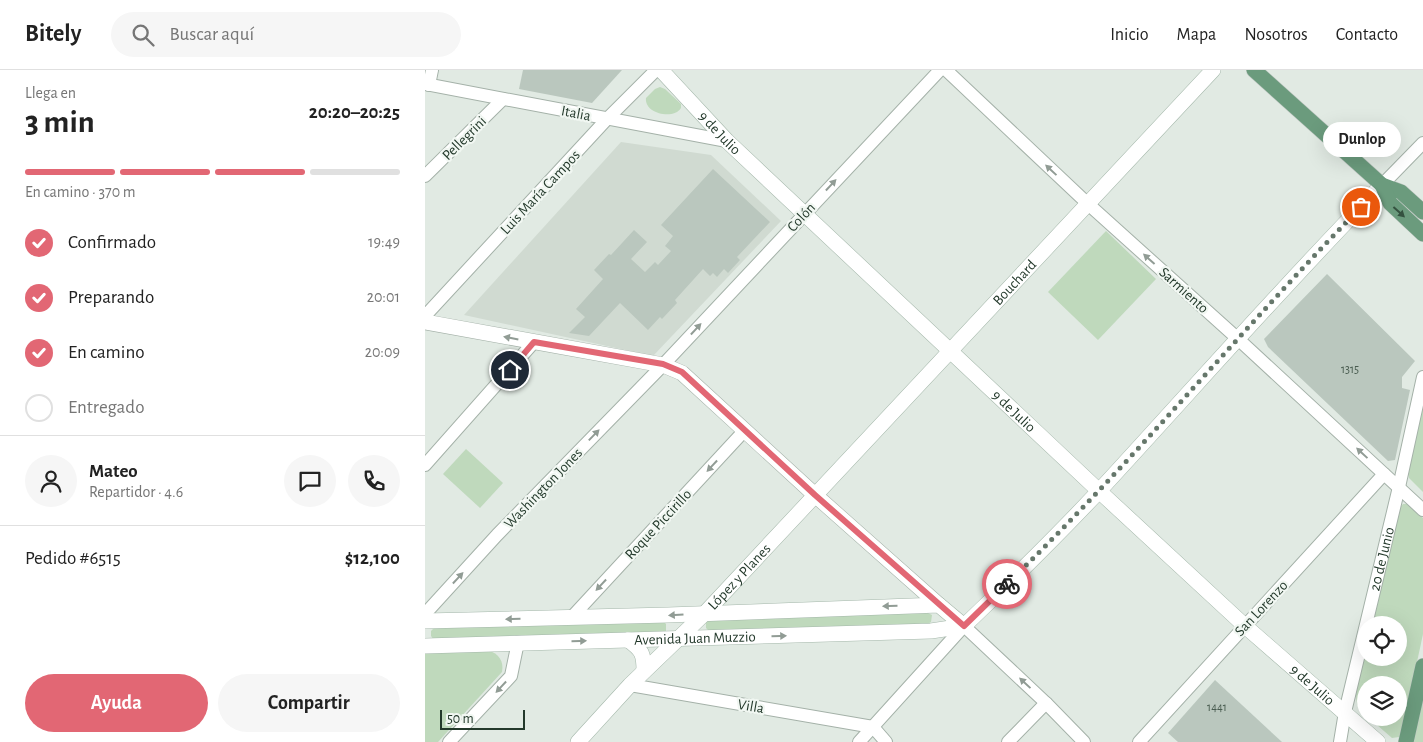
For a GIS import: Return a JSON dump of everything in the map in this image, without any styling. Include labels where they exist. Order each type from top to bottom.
[{"type":"main road","name":"9 de Julio","points":[[661,70],[727,141],[803,214],[1245,626],[1378,742]]},
{"type":"main road","name":"Bouchard","points":[[815,495],[1213,70]]},
{"type":"main road","points":[[1254,70],[1382,185],[1401,192],[1423,212]]},
{"type":"main road","points":[[1382,185],[1390,203],[1423,234]]},
{"type":"main road","points":[[425,322],[663,364],[682,372],[815,495],[964,626],[1099,491],[1237,338],[1382,185]]},
{"type":"main road","name":"López y Planes","points":[[586,740],[630,685],[705,613],[815,495]]},
{"type":"main road","name":"Avenida Juan Muzzio","points":[[425,621],[571,618],[939,604]]},
{"type":"main road","name":"Avenida Juan Muzzio","points":[[425,646],[931,631],[964,626]]},
{"type":"main road","points":[[628,640],[638,646],[644,656],[644,671]]},
{"type":"main road","points":[[1406,742],[1423,666]]},
{"type":"street","points":[[427,85],[432,70]]},
{"type":"street","name":"Luis María Campos","points":[[425,316],[607,119],[656,70]]},
{"type":"street","name":"Colón","points":[[663,364],[940,70]]},
{"type":"street","name":"Sarmiento","points":[[946,70],[1087,203],[1237,338],[1423,510]]},
{"type":"street","name":"Italia","points":[[427,85],[727,141]]},
{"type":"street","name":"Pellegrini","points":[[425,176],[503,99]]},
{"type":"street","points":[[1382,185],[1423,143]]},
{"type":"street","points":[[425,465],[534,342]]},
{"type":"street","name":"Washington Jones","points":[[425,614],[497,536],[663,364]]},
{"type":"street","name":"20 de Junio","points":[[1340,742],[1345,712],[1399,487],[1423,377]]},
{"type":"street","name":"Roque Piccirillo","points":[[571,618],[745,430]]},
{"type":"street","name":"San Lorenzo","points":[[1139,742],[1384,474]]},
{"type":"street","points":[[859,742],[964,626],[1047,703],[1084,742]]},
{"type":"street","points":[[449,742],[511,676],[518,642]]},
{"type":"street","name":"Villa","points":[[630,685],[873,728]]},
{"type":"street","points":[[1008,742],[1047,703]]},
{"type":"street","points":[[873,728],[887,742]]},
{"type":"shaded area","points":[[621,142],[711,155],[781,221],[653,356],[464,315]]},
{"type":"green space","points":[[660,87],[665,89],[681,104],[681,108],[677,112],[660,114],[647,104],[646,98],[655,89]]},
{"type":"green space","points":[[1106,231],[1156,279],[1098,340],[1048,292]]},
{"type":"green space","points":[[1423,406],[1423,492],[1409,478],[1408,473]]},
{"type":"green space","points":[[466,449],[503,483],[480,508],[443,474]]},
{"type":"green space","points":[[1403,504],[1408,504],[1423,518],[1423,634],[1407,709],[1407,676],[1359,676],[1362,666],[1407,666],[1407,616],[1374,616],[1398,510]]},
{"type":"green space","points":[[928,613],[932,615],[931,622],[926,625],[709,631],[706,628],[706,622],[709,619]]},
{"type":"green space","points":[[663,621],[666,624],[666,631],[661,634],[434,640],[431,636],[431,631],[434,628]]},
{"type":"green space","points":[[488,650],[500,658],[502,672],[438,742],[425,742],[425,652]]},
{"type":"green space","points":[[1423,688],[1423,742],[1411,742]]},
{"type":"green space","points":[[1378,726],[1403,726],[1399,737],[1392,738]]},
{"type":"building","points":[[523,70],[622,70],[592,103],[519,89]]},
{"type":"building","points":[[713,169],[770,222],[737,257],[740,260],[728,273],[724,269],[717,277],[713,273],[710,276],[703,269],[675,300],[677,303],[648,330],[620,303],[589,336],[569,333],[585,317],[576,309],[603,279],[594,270],[634,230],[647,242],[631,259],[645,272],[655,262],[658,265],[671,251],[665,246],[673,236],[661,225]]},
{"type":"building","points":[[1327,274],[1415,361],[1402,377],[1402,388],[1410,390],[1395,460],[1388,461],[1268,347],[1264,339]]},
{"type":"building","points":[[1215,680],[1282,742],[1178,742],[1168,733]]},
{"type":"way so far","points":[[1007,584],[1099,491],[1237,338],[1361,207]]},
{"type":"place","name":"Dunlop","points":[[1361,207]]},
{"type":"route","points":[[510,370],[534,342],[663,364],[682,372],[815,495],[964,626],[1007,584]]}]
